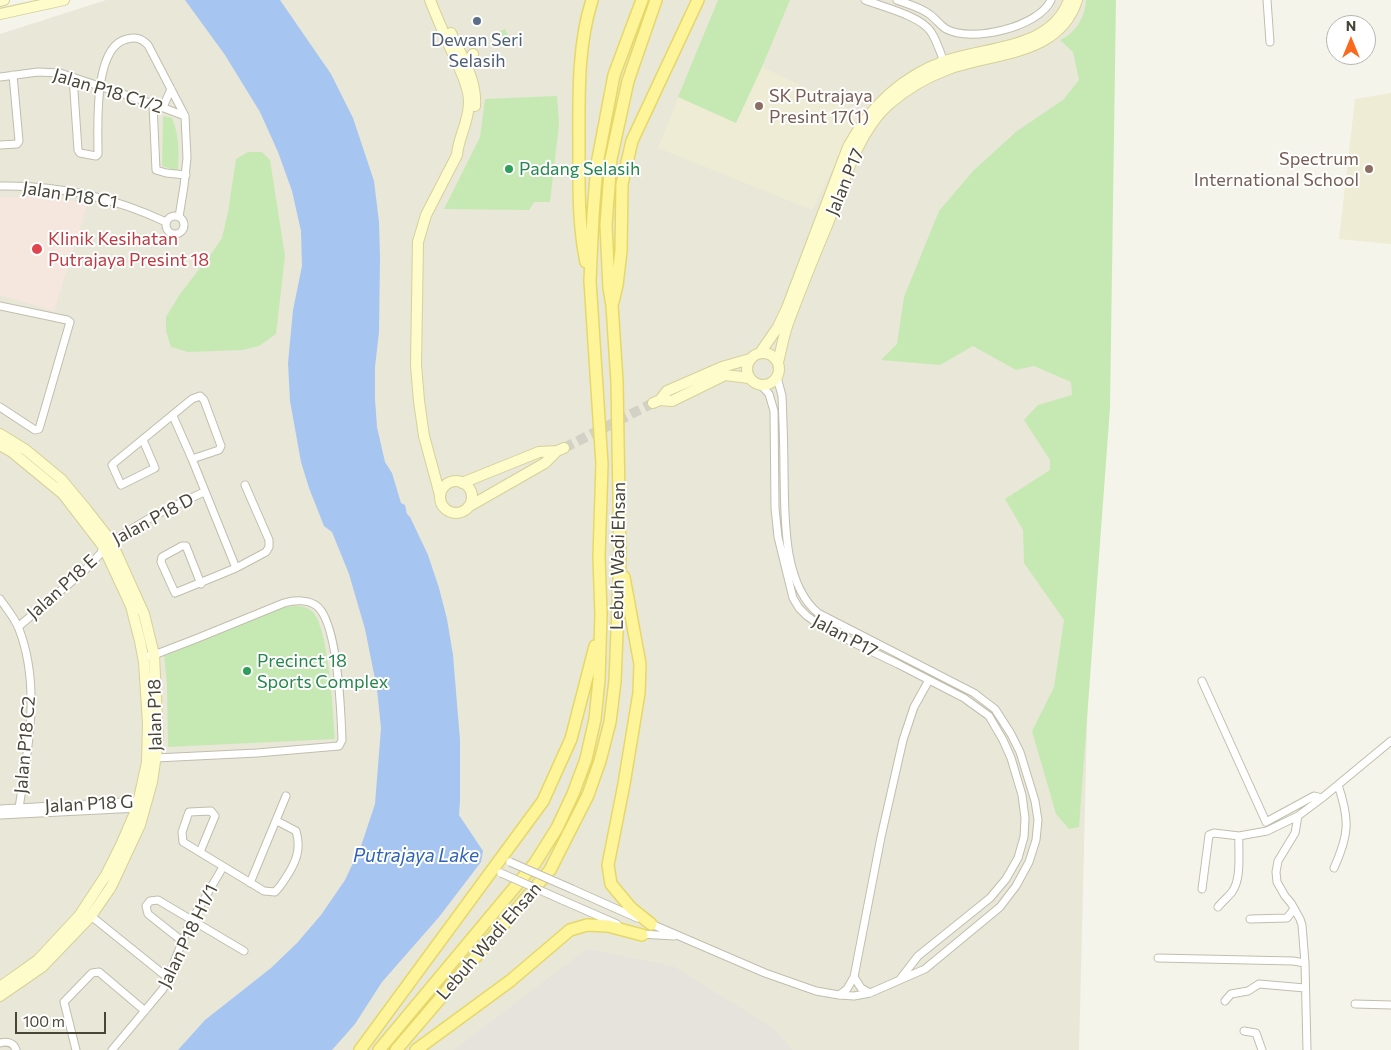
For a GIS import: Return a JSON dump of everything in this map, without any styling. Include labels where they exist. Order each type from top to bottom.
[{"type":"main road","points":[[590,281],[584,254],[579,211],[579,97],[583,40],[592,0]]},
{"type":"main road","name":"Lebuh Wadi Ehsan","points":[[380,1050],[535,863],[557,828],[573,794],[586,759],[593,727],[599,680],[601,614],[599,557],[602,464],[590,281],[597,164],[614,75],[642,0]]},
{"type":"main road","name":"Lebuh Wadi Ehsan","points":[[396,1050],[550,870],[588,795],[600,761],[610,722],[615,681],[620,558],[617,382],[606,225],[611,159],[628,81],[656,0]]},
{"type":"main road","points":[[612,305],[617,285],[621,251],[622,184],[632,141],[698,0]]},
{"type":"main road","points":[[620,558],[640,664],[639,693],[608,865],[611,884],[631,908],[650,924]]},
{"type":"main road","points":[[360,1050],[542,801],[571,739],[591,664],[601,614]]},
{"type":"main road","points":[[416,1050],[510,981],[570,930],[587,925],[608,926],[642,935]]},
{"type":"street","points":[[0,1],[4,0]]},
{"type":"street","points":[[0,14],[64,0]]},
{"type":"street","points":[[430,0],[459,58],[468,70],[475,92],[475,110],[469,137],[462,151],[457,155],[426,215],[418,242],[417,380],[424,436],[440,495],[444,507],[452,512],[461,512],[545,463],[561,449],[539,452],[458,482],[443,488],[440,495]]},
{"type":"street","points":[[436,0],[455,42],[469,94],[468,119],[457,149],[457,155]]},
{"type":"street","points":[[897,0],[928,12],[946,29],[974,35],[985,34],[1028,22],[1041,14],[1051,0]]},
{"type":"street","name":"Jalan P17","points":[[778,362],[789,319],[852,161],[865,135],[887,106],[906,90],[946,66],[1037,36],[1054,24],[1069,0]]},
{"type":"street","name":"Jalan P17","points":[[760,353],[778,327],[787,308],[848,147],[857,130],[874,107],[896,88],[922,72],[1039,44],[1049,38],[1066,22],[1077,0]]},
{"type":"street","points":[[1267,0],[1270,42]]},
{"type":"street","points":[[873,1],[926,26],[932,32],[946,66]]},
{"type":"street","points":[[73,77],[78,150],[96,156],[98,154],[100,86],[106,61],[112,48],[124,39],[142,39],[148,45],[185,116],[186,175],[179,217]]},
{"type":"street","points":[[455,42],[472,51],[468,70]]},
{"type":"street","name":"Jalan P18 C1/2","points":[[0,77],[49,72],[73,77],[185,116]]},
{"type":"street","points":[[0,145],[17,144],[19,141],[13,75]]},
{"type":"street","points":[[163,108],[169,98],[171,89]]},
{"type":"street","points":[[154,104],[156,170],[186,175]]},
{"type":"street","name":"Jalan P18 C1","points":[[0,186],[40,187],[88,194],[126,204],[166,222]]},
{"type":"street","points":[[172,216],[179,217],[184,225],[178,234],[172,234],[167,231],[166,222],[172,216]]},
{"type":"street","points":[[0,306],[70,322],[38,430],[0,407]]},
{"type":"street","points":[[750,359],[747,368],[750,378],[754,382],[761,385],[772,382],[777,377],[779,370],[778,362],[771,355],[760,353],[750,359],[722,367],[668,391],[657,402],[672,401],[720,376],[730,375],[750,378]]},
{"type":"street","name":"Jalan P17","points":[[501,858],[765,973],[816,990],[854,996],[870,993],[925,969],[1000,907],[1016,886],[1029,862],[1036,840],[1038,820],[1035,801],[1020,752],[996,708],[974,693],[818,612],[809,606],[804,598],[797,582],[786,540],[782,396],[777,377]]},
{"type":"street","name":"Jalan P17","points":[[761,385],[769,394],[774,411],[777,530],[793,598],[798,608],[817,624],[964,698],[989,716],[1000,733],[1011,758],[1022,794],[1025,818],[1024,837],[1018,858],[1006,879],[990,898],[918,956],[901,978]]},
{"type":"street","points":[[143,440],[155,468],[121,485],[112,466],[143,440],[172,416],[196,397],[200,396],[204,400],[221,446],[219,450],[192,458]]},
{"type":"street","points":[[172,416],[192,458],[236,568]]},
{"type":"street","name":"Jalan P18","points":[[0,434],[26,450],[61,479],[86,509],[106,543],[149,656],[158,714],[156,758],[142,805],[106,875],[79,916],[38,960],[3,983]]},
{"type":"street","name":"Jalan P18","points":[[0,445],[12,452],[63,494],[106,543]]},
{"type":"street","points":[[435,475],[443,480],[466,485],[471,494],[468,507]]},
{"type":"street","points":[[202,584],[186,546],[182,546],[162,557],[161,562],[175,593],[202,584],[266,552],[270,544],[269,540],[245,485]]},
{"type":"street","name":"Jalan P18 D","points":[[106,543],[155,515],[204,492]]},
{"type":"street","name":"Jalan P18 E","points":[[18,627],[84,571],[101,553],[106,543]]},
{"type":"street","name":"Jalan P18 C2","points":[[0,599],[18,627],[29,660],[32,706],[19,808]]},
{"type":"street","points":[[149,656],[292,600],[316,605],[321,611],[331,641],[338,674],[342,732],[341,742],[333,748],[257,754],[156,758]]},
{"type":"street","name":"Jalan P18","points":[[0,996],[42,968],[91,916],[111,887],[140,825],[147,762],[149,656]]},
{"type":"street","points":[[839,995],[847,989],[854,977],[881,837],[903,740],[914,707],[929,680]]},
{"type":"street","points":[[1202,681],[1266,822],[1314,796],[1322,798]]},
{"type":"street","points":[[989,716],[996,708]]},
{"type":"street","points":[[1202,889],[1209,835],[1214,833],[1238,836],[1268,832],[1298,816],[1338,786],[1391,741]]},
{"type":"street","points":[[1334,868],[1343,848],[1346,832],[1346,815],[1338,786]]},
{"type":"street","points":[[250,883],[286,796]]},
{"type":"street","name":"Jalan P18 G","points":[[0,808],[142,805]]},
{"type":"street","name":"Jalan P18 G","points":[[0,815],[142,805]]},
{"type":"street","points":[[200,852],[215,816],[211,811],[189,812],[182,832],[183,842],[250,883],[267,892],[275,892],[294,866],[298,856],[297,834],[294,829],[277,821]]},
{"type":"street","points":[[1298,816],[1295,833],[1278,861],[1276,872],[1277,882],[1302,925],[1307,1050]]},
{"type":"street","points":[[1218,907],[1232,892],[1235,885],[1238,836]]},
{"type":"street","name":"Jalan P18 H1/1","points":[[112,1050],[163,989],[192,919],[224,867]]},
{"type":"street","name":"Jalan P17","points":[[492,869],[642,935],[677,936]]},
{"type":"street","points":[[182,941],[152,918],[146,911],[146,906],[150,901],[158,900],[244,951]]},
{"type":"street","points":[[978,907],[989,916]]},
{"type":"street","points":[[1250,919],[1287,918],[1294,909]]},
{"type":"street","points":[[91,916],[168,978]]},
{"type":"street","points":[[1158,958],[1293,961],[1305,964]]},
{"type":"street","points":[[76,1050],[64,1002],[92,973],[99,972],[145,1010]]},
{"type":"street","points":[[854,977],[862,988],[870,993]]},
{"type":"street","points":[[1225,1001],[1232,994],[1248,990],[1259,984],[1305,988]]},
{"type":"street","points":[[1355,1004],[1391,1005]]},
{"type":"street","points":[[1244,1031],[1256,1033],[1262,1050]]},
{"type":"street","points":[[0,1043],[10,1043],[16,1047],[16,1050]]},
{"type":"shaded area","points":[[106,0],[198,0],[282,104],[403,698],[360,919],[215,1050],[0,1050],[0,34]]},
{"type":"shaded area","points":[[251,0],[1105,0],[1079,1050],[323,1050],[451,810],[407,544]]},
{"type":"shaded area","name":"SK Putrajaya Presint 17(1)","points":[[718,0],[790,0],[762,67],[861,114],[812,210],[658,148]]},
{"type":"shaded area","name":"Spectrum International School","points":[[1391,93],[1391,244],[1339,239],[1355,99]]},
{"type":"shaded area","name":"Klinik Kesihatan Putrajaya Presint 18","points":[[0,197],[49,197],[88,203],[54,311],[0,295]]},
{"type":"shaded area","points":[[587,949],[673,966],[773,1028],[792,1050],[454,1050]]},
{"type":"green space","points":[[718,0],[790,0],[736,123],[678,97]]},
{"type":"green space","points":[[1086,0],[1116,0],[1110,408],[1079,827],[1069,829],[1056,814],[1032,731],[1054,687],[1064,620],[1024,563],[1023,530],[1005,499],[1050,470],[1050,460],[1024,420],[1038,405],[1072,395],[1071,382],[1034,366],[1016,370],[973,346],[940,365],[881,360],[897,344],[904,297],[939,211],[973,171],[1017,131],[1063,100],[1079,80],[1073,52],[1060,40],[1071,33],[1079,24]]},
{"type":"green space","points":[[505,29],[511,41],[499,47],[493,34]]},
{"type":"green space","name":"Padang Selasih","points":[[557,96],[559,125],[550,202],[534,202],[529,210],[444,209],[480,137],[485,99]]},
{"type":"green space","points":[[163,117],[172,118],[177,136],[178,169],[175,170],[162,166]]},
{"type":"green space","points":[[248,152],[262,152],[270,160],[285,256],[276,334],[259,346],[242,350],[188,352],[171,347],[166,331],[166,317],[180,294],[222,238],[236,159]]},
{"type":"green space","name":"Precinct 18 Sports Complex","points":[[304,607],[313,612],[323,636],[329,672],[335,739],[168,747],[167,685],[164,654],[279,608]]},
{"type":"water","name":"Putrajaya Lake","points":[[185,0],[280,0],[331,74],[353,118],[374,181],[379,222],[379,332],[375,367],[377,427],[385,462],[392,473],[401,503],[405,505],[407,514],[428,555],[447,619],[453,655],[460,740],[459,815],[483,851],[481,862],[439,917],[382,982],[355,1024],[332,1050],[178,1050],[205,1020],[271,968],[297,943],[321,915],[345,880],[361,846],[375,804],[381,728],[377,689],[365,629],[349,574],[332,532],[324,526],[309,488],[301,462],[290,401],[288,363],[293,310],[302,266],[301,231],[292,191],[278,152],[260,112],[225,55]]},
{"type":"tunnel","points":[[564,448],[653,403]]},
{"type":"place","name":"Dewan Seri Selasih","points":[[477,21]]},
{"type":"place","name":"SK Putrajaya Presint 17(1)","points":[[759,106]]},
{"type":"place","name":"Padang Selasih","points":[[509,169]]},
{"type":"place","name":"Spectrum International School","points":[[1369,169]]},
{"type":"place","name":"Klinik Kesihatan Putrajaya Presint 18","points":[[37,249]]},
{"type":"place","name":"Precinct 18 Sports Complex","points":[[247,671]]}]
